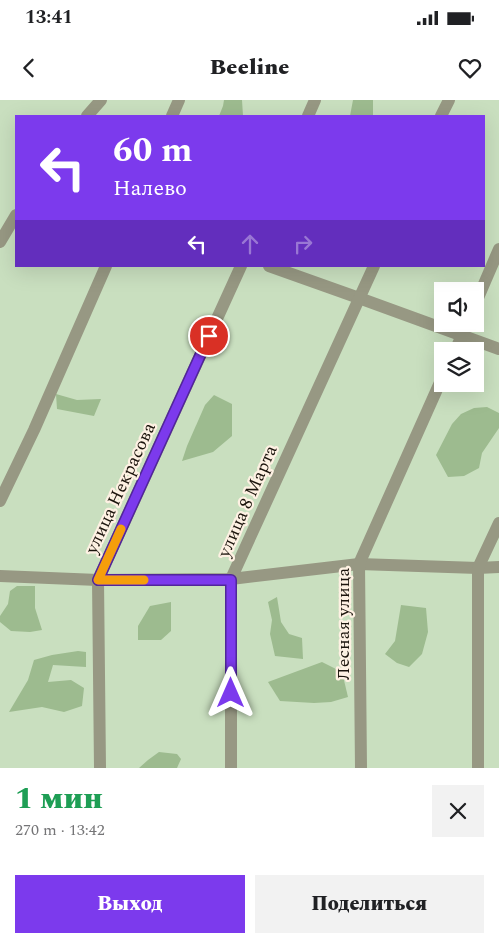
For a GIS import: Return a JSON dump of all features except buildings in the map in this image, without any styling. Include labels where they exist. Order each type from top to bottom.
[{"type":"street","points":[[88,115],[101,100]]},
{"type":"street","points":[[172,115],[179,100]]},
{"type":"street","points":[[308,115],[315,100]]},
{"type":"street","points":[[442,115],[449,100]]},
{"type":"street","points":[[0,242],[15,217]]},
{"type":"street","points":[[484,284],[499,249]]},
{"type":"street","points":[[0,501],[34,430],[106,267]]},
{"type":"street","name":"улица Некрасова","points":[[100,768],[98,580],[241,267]]},
{"type":"street","points":[[272,267],[499,349]]},
{"type":"street","name":"улица 8 Марта","points":[[231,768],[231,580],[374,267]]},
{"type":"street","points":[[459,342],[464,332]]},
{"type":"street","name":"Лесная улица","points":[[361,768],[359,564],[436,392]]},
{"type":"street","points":[[478,768],[478,568],[499,523]]},
{"type":"street","points":[[0,576],[98,580],[231,580],[359,564],[499,567]]},
{"type":"green space","points":[[0,100],[499,100],[499,768],[0,768]]},
{"type":"green space","points":[[224,100],[242,100],[243,115],[219,115]]},
{"type":"green space","points":[[353,100],[373,100],[373,115],[350,115]]},
{"type":"green space","points":[[56,394],[77,400],[101,399],[94,416],[57,409]]},
{"type":"green space","points":[[214,395],[232,404],[232,436],[213,452],[182,461],[205,405]]},
{"type":"green space","points":[[487,407],[499,413],[499,428],[482,453],[479,468],[464,476],[448,477],[436,455],[452,424],[461,414],[474,408]]},
{"type":"green space","points":[[17,586],[35,586],[35,608],[42,630],[30,632],[11,631],[0,622],[0,616],[8,604],[10,591]]},
{"type":"green space","points":[[277,597],[281,622],[289,634],[302,638],[303,659],[275,656],[270,634],[272,620],[268,602]]},
{"type":"green space","points":[[171,602],[171,631],[161,640],[138,640],[138,626],[150,606]]},
{"type":"green space","points":[[401,605],[426,608],[428,632],[422,654],[409,667],[397,663],[385,654],[395,641]]},
{"type":"green space","points":[[78,651],[86,652],[86,667],[53,665],[48,682],[71,680],[84,688],[82,706],[64,712],[42,707],[9,712],[28,680],[34,660]]},
{"type":"green space","points":[[322,662],[342,672],[348,697],[331,702],[314,703],[280,701],[268,682]]},
{"type":"green space","points":[[159,752],[177,754],[181,759],[177,768],[139,768],[148,760]]},
{"type":"slow traffic","points":[[121,529],[98,580],[144,580]]},
{"type":"route","points":[[209,336],[98,580],[231,580],[231,693]]}]
